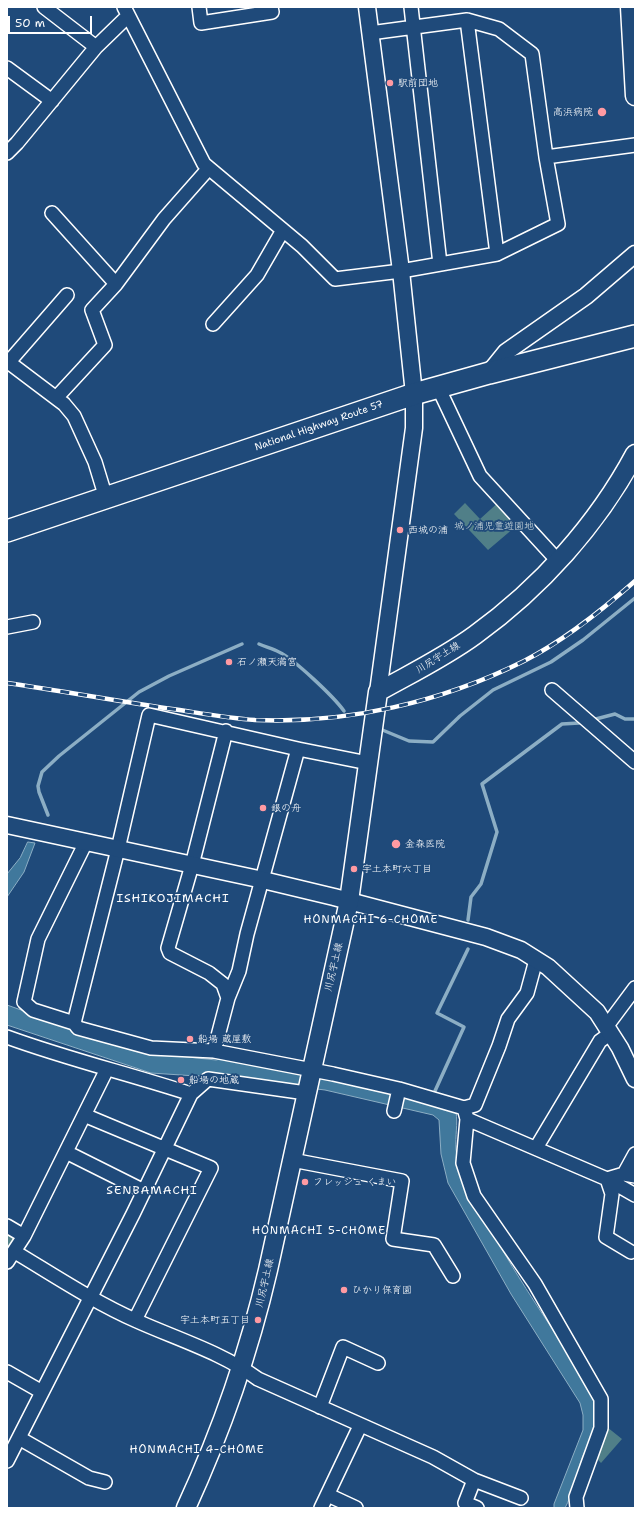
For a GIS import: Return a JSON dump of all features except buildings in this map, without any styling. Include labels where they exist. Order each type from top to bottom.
[{"type":"highway","name":"National Highway Route 57","points":[[7,531],[414,394],[489,373],[635,336]]},
{"type":"main road","points":[[630,10],[635,96]]},
{"type":"main road","name":"川尻宇土線","points":[[186,1508],[242,1367],[258,1312],[349,901],[378,692],[473,636],[535,587],[558,561],[618,486],[635,454]]},
{"type":"street","points":[[44,7],[96,47]]},
{"type":"street","points":[[199,7],[201,23],[272,12],[271,7]]},
{"type":"street","points":[[367,7],[401,271],[414,394],[414,428],[378,692]]},
{"type":"street","points":[[411,7],[440,264]]},
{"type":"street","points":[[8,151],[17,143],[126,12],[204,164],[283,230],[335,279],[401,271],[497,254],[558,224],[546,157],[532,54],[499,29],[467,20],[370,34]]},
{"type":"street","points":[[467,20],[497,254]]},
{"type":"street","points":[[7,68],[52,101]]},
{"type":"street","points":[[546,157],[635,145]]},
{"type":"street","points":[[56,398],[105,345],[92,310],[116,284],[164,219],[209,168]]},
{"type":"street","points":[[52,213],[116,284]]},
{"type":"street","points":[[213,324],[257,275],[283,230]]},
{"type":"street","points":[[489,373],[506,352],[586,296],[635,254]]},
{"type":"street","points":[[67,295],[8,362],[56,398],[74,416],[95,462],[106,498]]},
{"type":"street","points":[[438,387],[480,476],[558,561]]},
{"type":"street","points":[[7,627],[33,622]]},
{"type":"street","points":[[552,690],[635,762]]},
{"type":"street","points":[[74,1023],[118,849],[149,714],[298,749],[368,763]]},
{"type":"street","points":[[226,731],[192,865],[168,948],[170,953],[209,973],[223,984],[228,998]]},
{"type":"street","points":[[214,1051],[228,998],[239,971],[247,934],[298,749]]},
{"type":"street","points":[[7,825],[263,880],[486,937],[521,950],[548,968],[579,994],[597,1012],[609,1030],[635,1079]]},
{"type":"street","points":[[86,842],[38,939],[24,1002],[33,1010],[74,1023],[78,1028],[151,1048],[214,1051],[308,1081]]},
{"type":"street","points":[[536,960],[527,992],[508,1019],[499,1046],[475,1105],[466,1114],[463,1163],[474,1196],[535,1284],[601,1398],[601,1428],[576,1497],[577,1508]]},
{"type":"street","points":[[536,1148],[600,1041],[609,1030],[635,988]]},
{"type":"street","points":[[7,1037],[107,1070],[141,1077],[191,1094]]},
{"type":"street","points":[[107,1070],[24,1236],[11,1257],[135,1320],[242,1367],[258,1379],[433,1458],[474,1480],[520,1498]]},
{"type":"street","points":[[7,1461],[144,1191],[191,1094],[208,1079],[308,1081],[399,1089],[466,1114],[536,1148],[607,1179],[635,1195]]},
{"type":"street","points":[[394,1112],[399,1089]]},
{"type":"street","points":[[84,1115],[211,1168],[135,1320]]},
{"type":"street","points":[[66,1152],[144,1191]]},
{"type":"street","points":[[607,1179],[630,1175],[635,1154]]},
{"type":"street","points":[[292,1160],[402,1181],[393,1239],[434,1245],[453,1276]]},
{"type":"street","points":[[607,1179],[612,1194],[606,1237],[631,1252]]},
{"type":"street","points":[[7,1226],[24,1236]]},
{"type":"street","points":[[320,1407],[343,1347],[378,1363]]},
{"type":"street","points":[[7,1372],[42,1392]]},
{"type":"street","points":[[322,1508],[360,1426]]},
{"type":"street","points":[[19,1438],[89,1478],[104,1482]]},
{"type":"street","points":[[474,1480],[465,1503],[477,1508]]},
{"type":"street","points":[[328,1495],[356,1508]]},
{"type":"green space","name":"城ノ浦児童遊園地","points":[[501,500],[521,522],[488,550],[454,514],[465,503],[480,519]]},
{"type":"green space","points":[[7,1232],[15,1237],[7,1251]]},
{"type":"green space","points":[[607,1427],[622,1439],[601,1463],[592,1453]]},
{"type":"water","points":[[28,842],[35,843],[24,872],[7,897],[7,874],[20,858]]},
{"type":"water","points":[[7,1005],[100,1038],[159,1054],[216,1060],[224,1058],[396,1093],[456,1112],[456,1144],[460,1169],[512,1267],[582,1374],[596,1406],[596,1427],[581,1461],[565,1508],[554,1508],[554,1504],[583,1430],[583,1415],[580,1403],[511,1294],[448,1183],[441,1154],[439,1120],[433,1115],[325,1090],[203,1075],[196,1076],[151,1073],[7,1025]]},
{"type":"waterway","points":[[380,729],[409,741],[433,742],[460,716],[493,690],[551,662],[583,640],[635,598]]},
{"type":"waterway","points":[[48,815],[38,786],[42,772],[59,756],[139,692],[169,676],[242,644]]},
{"type":"waterway","points":[[259,644],[279,652],[294,662],[323,688],[344,711]]},
{"type":"waterway","points":[[592,720],[615,714],[625,719],[635,719]]},
{"type":"waterway","points":[[468,920],[471,897],[481,884],[497,832],[482,784],[562,724],[579,723]]},
{"type":"waterway","points":[[435,1091],[464,1027],[437,1013],[468,949]]},
{"type":"railway","points":[[7,683],[151,706],[255,720],[290,720],[359,714],[427,699],[460,688],[524,661],[554,644],[582,624],[635,581]]},
{"type":"place","name":"駅前団地","points":[[390,83]]},
{"type":"place","name":"高浜病院","points":[[602,112]]},
{"type":"place","name":"西城の浦","points":[[400,530]]},
{"type":"place","name":"石ノ瀬天満宮","points":[[229,662]]},
{"type":"place","name":"銀の舟","points":[[263,808]]},
{"type":"place","name":"金森医院","points":[[396,844]]},
{"type":"place","name":"宇土本町六丁目","points":[[354,869]]},
{"type":"place","name":"船場 蔵屋敷","points":[[190,1039]]},
{"type":"place","name":"船場の地蔵","points":[[181,1080]]},
{"type":"place","name":"フレッシュ くまい","points":[[305,1182]]},
{"type":"place","name":"ひかり保育園","points":[[344,1290]]},
{"type":"place","name":"宇土本町五丁目","points":[[258,1320]]},
{"type":"district","name":"ISHIKOJIMACHI","points":[[173,899]]},
{"type":"district","name":"HONMACHI 6-CHOME","points":[[371,920]]},
{"type":"district","name":"SENBAMACHI","points":[[152,1191]]},
{"type":"district","name":"HONMACHI 5-CHOME","points":[[319,1231]]},
{"type":"district","name":"HONMACHI 4-CHOME","points":[[197,1450]]}]
